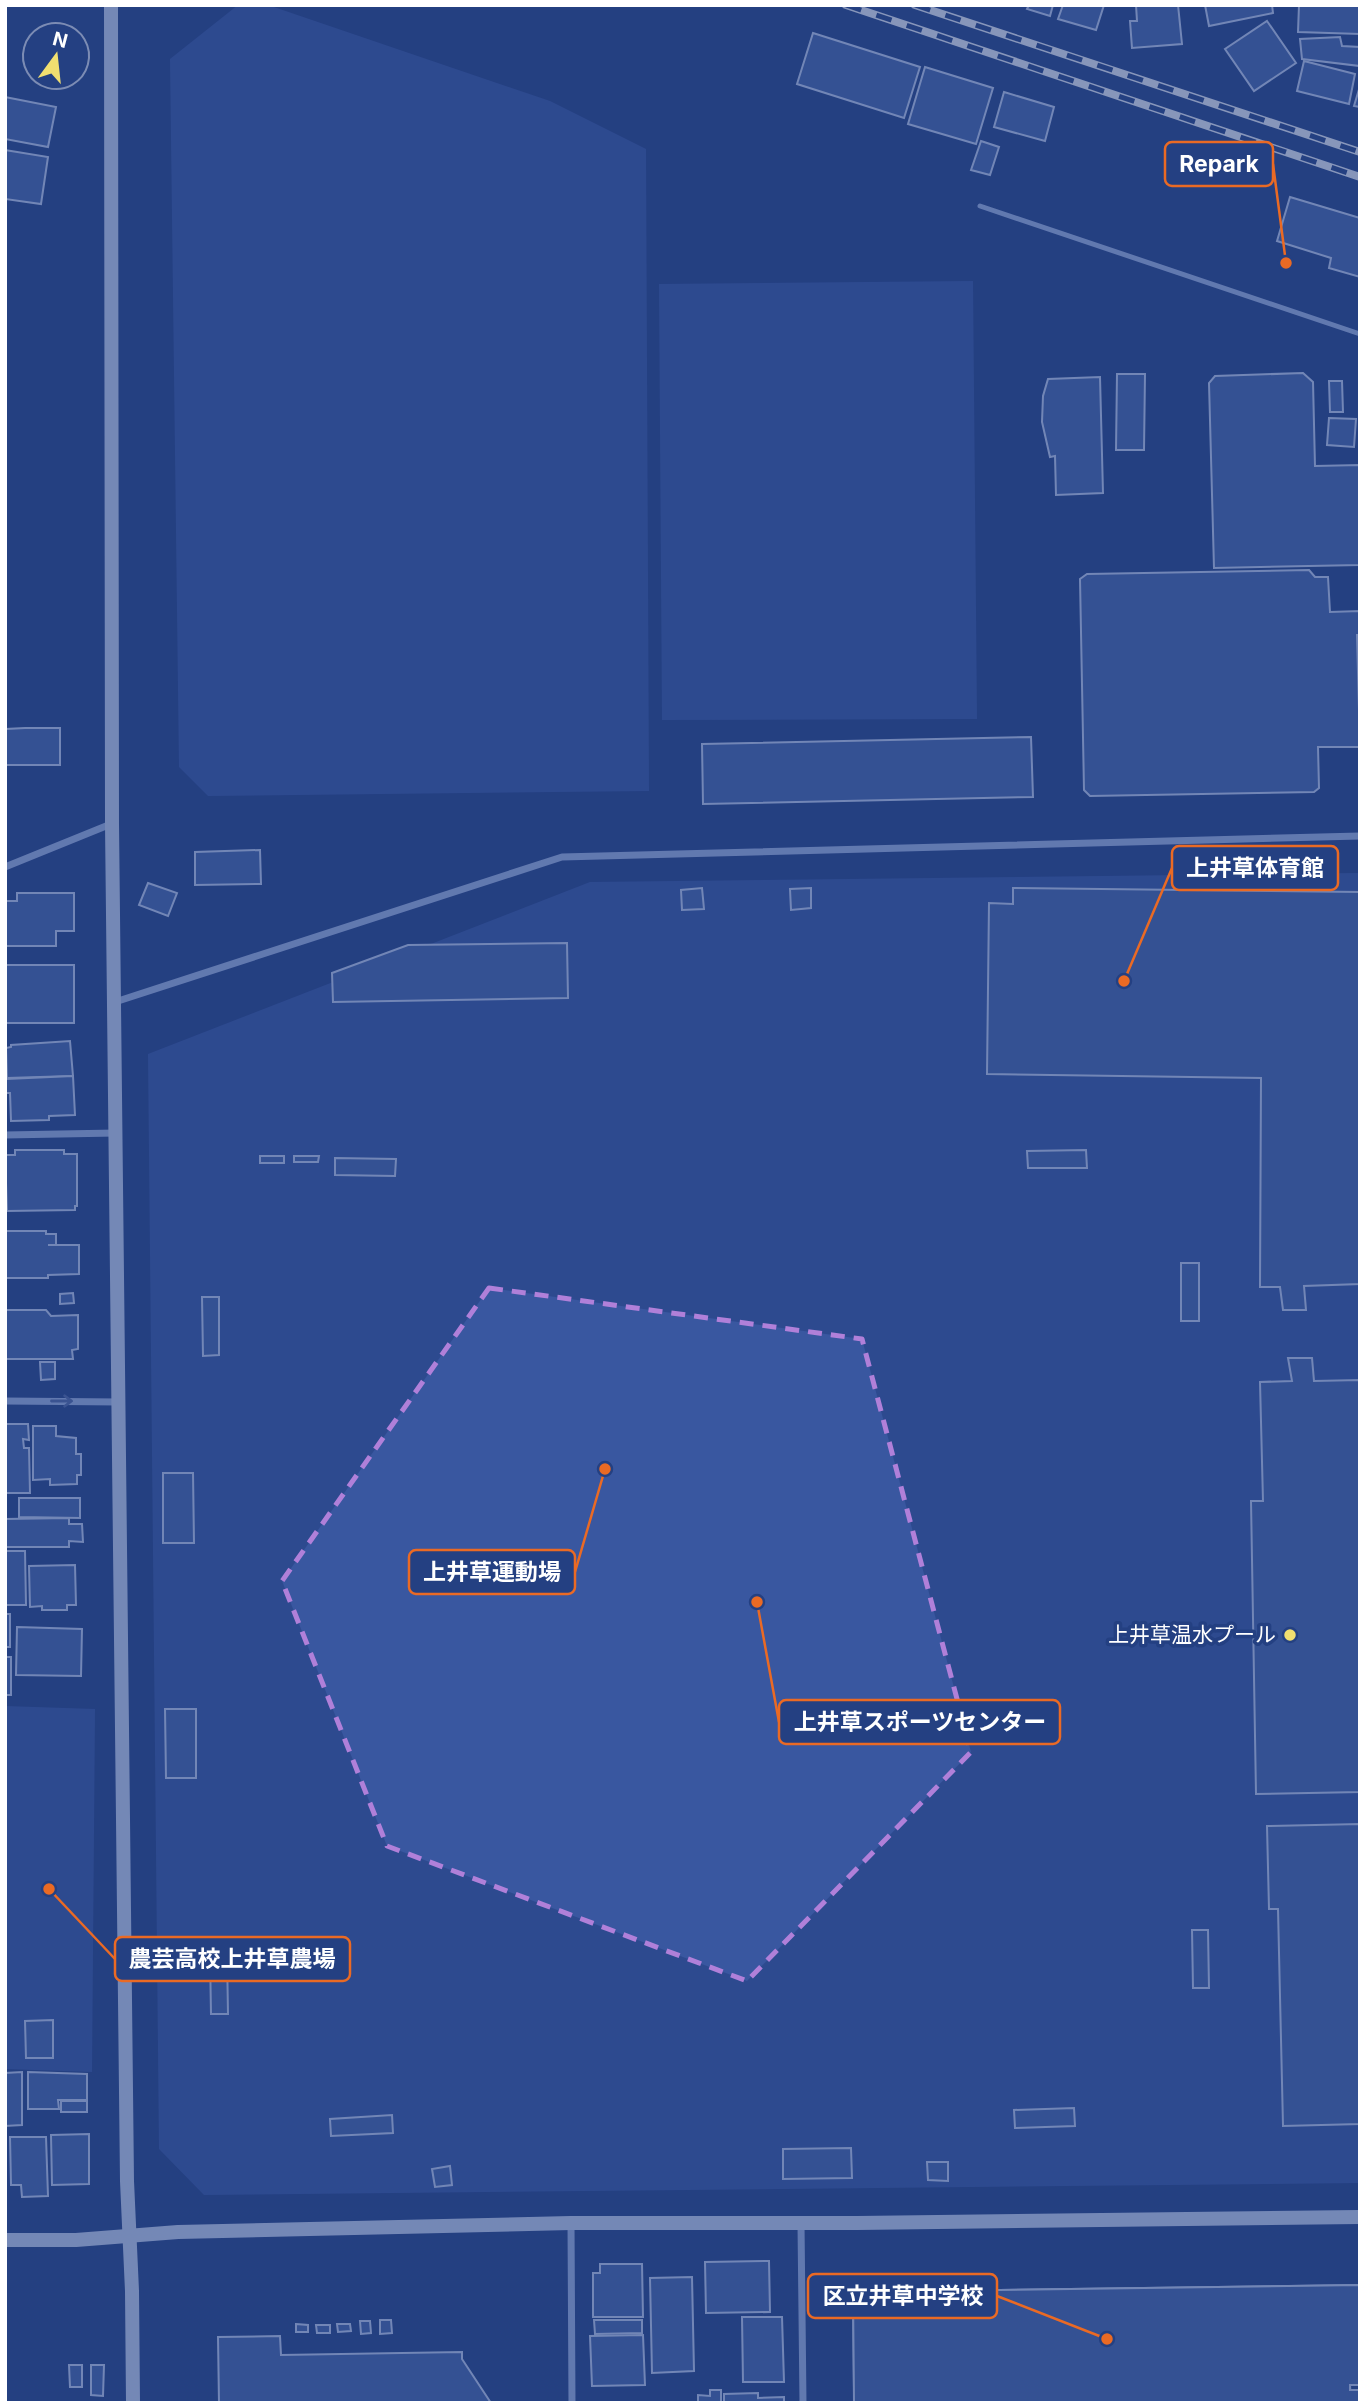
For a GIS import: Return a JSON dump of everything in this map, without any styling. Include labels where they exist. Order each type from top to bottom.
[{"type":"street","points":[[111,5],[111,824],[133,2403]]},
{"type":"street","points":[[5,867],[111,824]]},
{"type":"street","points":[[115,1002],[562,857],[1360,836]]},
{"type":"street","points":[[5,1135],[117,1133]]},
{"type":"street","points":[[5,1401],[118,1402]]},
{"type":"street","points":[[5,2240],[76,2240],[178,2232],[571,2223],[1360,2217]]},
{"type":"street","points":[[571,2223],[572,2403]]},
{"type":"street","points":[[801,2223],[803,2403]]},
{"type":"lane","points":[[980,206],[1360,334]]},
{"type":"highlighted area","points":[[489,1288],[862,1339],[971,1752],[747,1981],[387,1846],[282,1581]]},
{"type":"shaded area","points":[[238,5],[268,5],[550,101],[646,149],[649,791],[208,796],[179,767],[170,59]]},
{"type":"shaded area","points":[[973,281],[977,719],[662,720],[659,284]]},
{"type":"shaded area","points":[[1360,873],[1360,2183],[204,2195],[159,2149],[148,1054],[590,882]]},
{"type":"shaded area","points":[[5,1706],[95,1709],[92,2072],[5,2069]]},
{"type":"building","points":[[1029,5],[1053,5],[1050,16],[1027,9]]},
{"type":"building","points":[[1063,5],[1104,5],[1096,30],[1058,19]]},
{"type":"building","points":[[1136,5],[1178,5],[1182,44],[1132,48],[1130,21],[1137,21]]},
{"type":"building","points":[[1205,5],[1272,5],[1273,13],[1209,26]]},
{"type":"building","points":[[1299,5],[1360,5],[1360,34],[1298,32]]},
{"type":"building","points":[[1267,21],[1296,63],[1254,91],[1225,49]]},
{"type":"building","points":[[813,33],[920,67],[904,118],[797,84]]},
{"type":"building","points":[[1340,37],[1342,46],[1360,47],[1360,66],[1302,59],[1300,39]]},
{"type":"building","points":[[1304,61],[1355,74],[1349,104],[1297,91]]},
{"type":"building","points":[[925,67],[993,88],[976,144],[908,124]]},
{"type":"building","points":[[1360,86],[1360,107],[1354,106]]},
{"type":"building","points":[[1004,92],[1054,107],[1045,141],[994,127]]},
{"type":"building","points":[[5,97],[56,107],[48,147],[5,139]]},
{"type":"building","points":[[981,141],[999,147],[990,175],[971,170]]},
{"type":"building","points":[[5,150],[48,157],[41,204],[5,199]]},
{"type":"building","points":[[1290,197],[1360,218],[1360,277],[1329,268],[1331,258],[1277,241]]},
{"type":"building","points":[[1303,373],[1313,382],[1315,466],[1360,465],[1360,565],[1214,568],[1209,383],[1215,376]]},
{"type":"building","points":[[1117,374],[1145,374],[1144,450],[1116,450]]},
{"type":"building","points":[[1100,377],[1103,493],[1056,495],[1055,456],[1050,457],[1042,422],[1043,396],[1048,379]]},
{"type":"building","points":[[1329,381],[1342,381],[1343,412],[1330,412]]},
{"type":"building","points":[[1329,418],[1356,419],[1354,447],[1327,445]]},
{"type":"building","points":[[1309,570],[1315,577],[1328,577],[1330,612],[1360,611],[1360,635],[1357,635],[1360,747],[1318,747],[1319,788],[1314,792],[1090,796],[1084,790],[1080,579],[1087,574]]},
{"type":"building","points":[[60,728],[60,765],[5,765],[6,729]]},
{"type":"building","points":[[1031,737],[1033,797],[703,804],[702,744]]},
{"type":"building","points":[[260,850],[261,884],[195,885],[195,852]]},
{"type":"building","points":[[148,883],[177,893],[168,916],[139,905]]},
{"type":"building","points":[[702,888],[704,909],[682,910],[681,890]]},
{"type":"building","points":[[811,888],[811,908],[791,910],[790,889]]},
{"type":"building","points":[[1013,888],[1360,892],[1360,1284],[1304,1286],[1306,1310],[1283,1310],[1280,1287],[1260,1287],[1261,1078],[987,1074],[989,903],[1013,904]]},
{"type":"building","points":[[17,893],[74,893],[74,931],[56,931],[56,946],[5,946],[5,901],[17,901]]},
{"type":"building","points":[[567,943],[568,998],[333,1002],[332,973],[408,945]]},
{"type":"building","points":[[5,965],[74,965],[74,1023],[5,1023]]},
{"type":"building","points":[[70,1041],[73,1076],[7,1078],[6,1048],[11,1045]]},
{"type":"building","points":[[73,1076],[75,1115],[49,1116],[49,1120],[11,1121],[10,1093],[6,1093],[6,1079]]},
{"type":"building","points":[[15,1150],[64,1150],[64,1154],[77,1154],[75,1210],[7,1211],[5,1155],[15,1155]]},
{"type":"building","points":[[1086,1150],[1087,1168],[1028,1168],[1027,1151]]},
{"type":"building","points":[[260,1156],[284,1156],[284,1163],[260,1163]]},
{"type":"building","points":[[294,1156],[319,1156],[318,1162],[294,1162]]},
{"type":"building","points":[[335,1158],[396,1159],[395,1176],[335,1175]]},
{"type":"building","points":[[5,1231],[46,1231],[46,1234],[56,1234],[56,1245],[79,1245],[79,1274],[48,1275],[48,1278],[5,1278]]},
{"type":"building","points":[[1181,1263],[1199,1263],[1199,1321],[1181,1321]]},
{"type":"building","points":[[73,1293],[74,1303],[60,1304],[60,1294]]},
{"type":"building","points":[[202,1297],[219,1297],[219,1355],[203,1356]]},
{"type":"building","points":[[5,1310],[46,1310],[51,1316],[78,1315],[78,1349],[72,1350],[73,1359],[5,1359]]},
{"type":"building","points":[[1288,1358],[1312,1358],[1314,1381],[1360,1380],[1360,1792],[1256,1794],[1251,1501],[1263,1501],[1260,1382],[1292,1381]]},
{"type":"building","points":[[40,1362],[55,1362],[55,1379],[41,1380]]},
{"type":"building","points":[[5,1424],[28,1424],[29,1440],[23,1439],[24,1448],[29,1448],[30,1493],[5,1493]]},
{"type":"building","points":[[33,1426],[56,1426],[56,1436],[76,1438],[76,1454],[81,1454],[81,1475],[77,1475],[77,1484],[50,1485],[50,1479],[33,1480]]},
{"type":"building","points":[[163,1473],[193,1473],[194,1543],[163,1543]]},
{"type":"building","points":[[19,1498],[80,1498],[80,1518],[19,1517]]},
{"type":"building","points":[[69,1518],[69,1524],[82,1524],[83,1542],[69,1541],[69,1547],[5,1547],[5,1519]]},
{"type":"building","points":[[5,1551],[25,1551],[26,1605],[5,1605]]},
{"type":"building","points":[[75,1565],[76,1605],[67,1605],[67,1610],[30,1607],[29,1566]]},
{"type":"building","points":[[5,1614],[10,1614],[10,1647],[5,1647]]},
{"type":"building","points":[[17,1627],[82,1629],[81,1676],[16,1675]]},
{"type":"building","points":[[5,1657],[11,1657],[11,1695],[5,1695]]},
{"type":"building","points":[[165,1709],[196,1709],[196,1778],[166,1778]]},
{"type":"building","points":[[1360,1824],[1360,2124],[1283,2126],[1278,1909],[1269,1909],[1267,1826]]},
{"type":"building","points":[[1192,1930],[1208,1930],[1209,1988],[1193,1988]]},
{"type":"building","points":[[210,1955],[227,1955],[228,2014],[211,2014]]},
{"type":"building","points":[[53,2020],[53,2058],[26,2058],[25,2021]]},
{"type":"building","points":[[22,2072],[22,2125],[5,2126],[5,2073]]},
{"type":"building","points":[[28,2072],[87,2074],[87,2100],[58,2100],[59,2109],[28,2109]]},
{"type":"building","points":[[61,2101],[87,2101],[87,2112],[61,2112]]},
{"type":"building","points":[[1074,2108],[1075,2126],[1015,2128],[1014,2110]]},
{"type":"building","points":[[392,2115],[393,2133],[331,2136],[330,2119]]},
{"type":"building","points":[[89,2134],[89,2184],[52,2185],[51,2135]]},
{"type":"building","points":[[10,2137],[46,2137],[48,2196],[22,2197],[21,2185],[11,2185]]},
{"type":"building","points":[[851,2148],[852,2178],[783,2179],[783,2149]]},
{"type":"building","points":[[927,2162],[948,2162],[948,2181],[928,2180]]},
{"type":"building","points":[[450,2166],[452,2185],[435,2187],[432,2169]]},
{"type":"building","points":[[769,2261],[770,2312],[706,2313],[705,2262]]},
{"type":"building","points":[[600,2264],[642,2264],[643,2317],[593,2317],[593,2273],[600,2273]]},
{"type":"building","points":[[692,2277],[694,2371],[652,2373],[650,2278]]},
{"type":"building","points":[[1360,2285],[1360,2385],[1350,2385],[1351,2403],[1242,2403],[1241,2378],[997,2381],[997,2373],[957,2373],[957,2403],[903,2403],[902,2388],[854,2389],[853,2292]]},
{"type":"building","points":[[1360,2285],[1360,2385],[1350,2385],[1350,2390],[1360,2390],[1360,2403],[854,2403],[853,2292]]},
{"type":"building","points":[[742,2317],[782,2317],[784,2382],[743,2382]]},
{"type":"building","points":[[380,2320],[391,2320],[392,2333],[380,2334]]},
{"type":"building","points":[[594,2320],[642,2320],[642,2333],[595,2334]]},
{"type":"building","points":[[360,2321],[370,2321],[371,2333],[361,2334]]},
{"type":"building","points":[[296,2324],[308,2325],[308,2332],[296,2332]]},
{"type":"building","points":[[337,2324],[350,2324],[351,2331],[338,2332]]},
{"type":"building","points":[[316,2325],[330,2325],[330,2333],[317,2333]]},
{"type":"building","points":[[643,2335],[645,2385],[592,2386],[590,2336]]},
{"type":"building","points":[[280,2336],[281,2355],[462,2352],[462,2359],[491,2403],[219,2403],[218,2337]]},
{"type":"building","points":[[69,2365],[82,2365],[82,2387],[70,2387]]},
{"type":"building","points":[[91,2365],[104,2365],[103,2396],[91,2395]]},
{"type":"building","points":[[710,2390],[721,2390],[721,2403],[698,2402],[698,2395],[710,2396]]},
{"type":"building","points":[[758,2393],[758,2398],[784,2397],[784,2403],[724,2403],[724,2394]]},
{"type":"railway","points":[[846,5],[1360,177]]},
{"type":"railway","points":[[915,5],[1360,152]]},
{"type":"place","name":"Repark","points":[[1286,263]]},
{"type":"place","name":"上井草体育館","points":[[1124,981]]},
{"type":"place","name":"上井草運動場","points":[[605,1469]]},
{"type":"place","name":"上井草スポーツセンター","points":[[757,1602]]},
{"type":"place","name":"上井草温水プール","points":[[1290,1635]]},
{"type":"place","name":"農芸高校上井草農場","points":[[49,1889]]},
{"type":"place","name":"区立井草中学校","points":[[1107,2339]]}]
